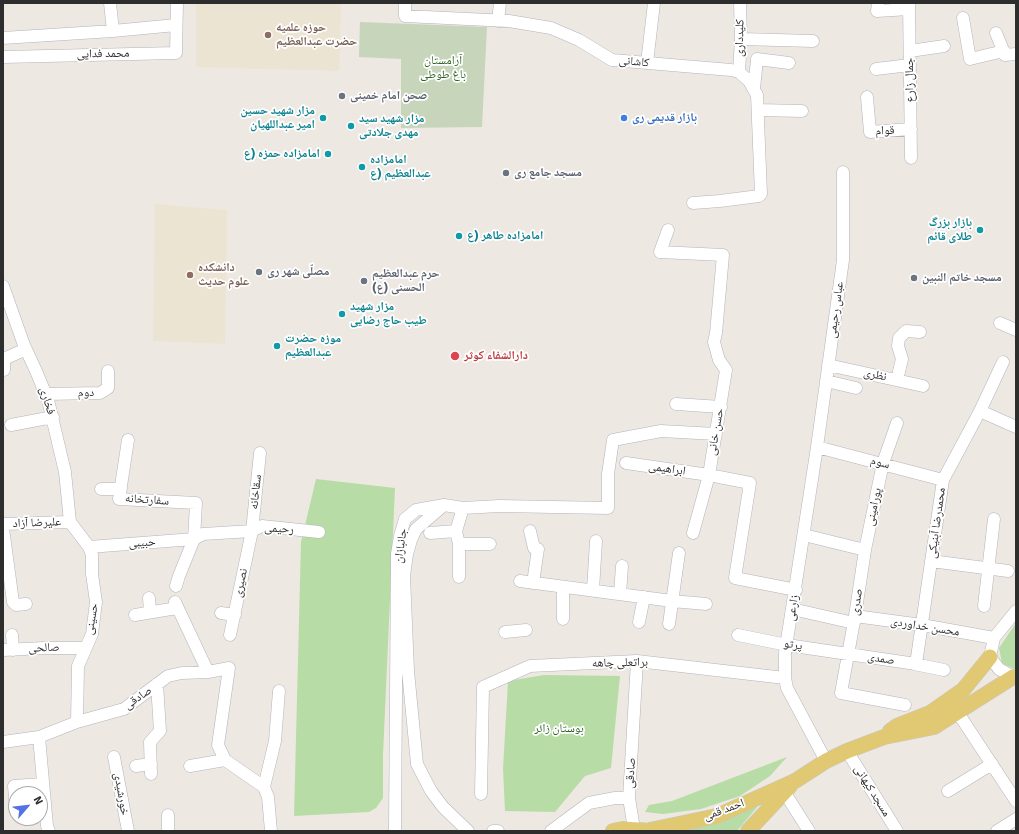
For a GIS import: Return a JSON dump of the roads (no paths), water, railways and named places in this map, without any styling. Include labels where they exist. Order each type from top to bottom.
[{"type":"main road","points":[[884,737],[897,726],[930,713],[963,690],[990,657]]},
{"type":"main road","points":[[884,737],[934,727],[1014,676]]},
{"type":"main road","name":"احمد قمی","points":[[748,831],[783,790],[795,781],[826,761],[847,751],[884,737]]},
{"type":"main road","name":"احمد قمی","points":[[613,831],[634,829],[651,831],[717,816],[783,790]]},
{"type":"street","points":[[110,3],[113,31]]},
{"type":"street","name":"محمد فدایی","points":[[3,57],[176,53],[177,3]]},
{"type":"street","name":"کاشانی","points":[[405,3],[405,16],[498,21],[551,28],[579,40],[612,60],[731,70],[738,72]]},
{"type":"street","points":[[498,21],[500,3]]},
{"type":"street","points":[[647,63],[654,3]]},
{"type":"street","name":"کلیدداری","points":[[738,72],[741,39],[740,3]]},
{"type":"street","points":[[878,3],[877,11],[909,6]]},
{"type":"street","name":"جمال زارع","points":[[909,6],[911,158]]},
{"type":"street","points":[[963,18],[970,59],[1004,51]]},
{"type":"street","name":"محمد فدایی","points":[[3,38],[176,26]]},
{"type":"street","points":[[996,33],[1005,55],[1016,54]]},
{"type":"street","points":[[31,36],[33,56]]},
{"type":"street","points":[[741,39],[813,41]]},
{"type":"street","points":[[910,51],[944,46]]},
{"type":"street","points":[[754,88],[757,59],[789,63]]},
{"type":"street","points":[[876,69],[910,65]]},
{"type":"street","points":[[692,203],[720,202],[761,194],[757,95],[749,81],[738,72]]},
{"type":"street","name":"قوام","points":[[866,97],[870,132],[911,129]]},
{"type":"street","points":[[758,110],[802,111]]},
{"type":"street","name":"عباس رحیمی","points":[[817,447],[843,260],[843,172]]},
{"type":"street","name":"حسن خانی","points":[[668,230],[660,252],[723,255],[714,342],[719,360],[726,370],[709,475],[693,533]]},
{"type":"street","name":"فخاری","points":[[3,286],[26,350],[46,394],[53,417],[65,472],[70,522]]},
{"type":"street","points":[[1000,323],[1016,330]]},
{"type":"street","points":[[896,380],[902,358],[898,346],[899,338],[906,331],[920,332]]},
{"type":"street","points":[[4,370],[4,359],[26,350]]},
{"type":"street","name":"محمدرضا آبنیکی","points":[[922,625],[943,480],[980,411],[1003,362]]},
{"type":"street","name":"نظری","points":[[828,365],[923,386]]},
{"type":"street","name":"دوم","points":[[46,394],[100,393],[106,391],[108,388],[108,371]]},
{"type":"street","points":[[826,381],[856,388]]},
{"type":"street","points":[[676,404],[721,407]]},
{"type":"street","points":[[980,411],[1016,427]]},
{"type":"street","points":[[11,425],[53,417]]},
{"type":"street","name":"پورامینی","points":[[865,550],[883,463],[897,424]]},
{"type":"street","points":[[444,505],[463,508],[499,506],[608,508],[608,474],[613,440],[661,431],[716,434]]},
{"type":"street","name":"سفارتخانه","points":[[128,440],[119,499],[196,503],[194,539]]},
{"type":"street","name":"سوم","points":[[817,447],[883,463],[943,480]]},
{"type":"street","name":"زارعی","points":[[817,447],[785,653],[785,678],[787,688],[826,761]]},
{"type":"street","name":"سقاخانه","points":[[252,531],[260,453]]},
{"type":"street","name":"ابراهیمی","points":[[626,463],[709,475]]},
{"type":"street","points":[[709,475],[750,483],[735,578],[796,590]]},
{"type":"street","points":[[101,489],[121,489]]},
{"type":"street","name":"جانبازان","points":[[394,831],[399,542],[405,519],[416,510],[444,505]]},
{"type":"street","name":"جانبازان","points":[[444,505],[416,529],[407,554],[404,576],[408,671],[417,764],[431,791],[443,807],[468,831]]},
{"type":"street","points":[[459,577],[459,544],[456,531],[463,508]]},
{"type":"street","points":[[984,606],[994,519]]},
{"type":"street","name":"علیرضا آزاد","points":[[3,524],[70,522]]},
{"type":"street","name":"حسینی","points":[[70,522],[89,547],[92,555],[92,574],[96,602],[92,634],[78,666],[77,722]]},
{"type":"street","name":"رحیمی","points":[[194,539],[203,534],[252,531],[262,526],[318,532]]},
{"type":"street","points":[[3,528],[6,571],[14,604],[26,604]]},
{"type":"street","name":"نصیری","points":[[230,635],[252,531]]},
{"type":"street","points":[[430,532],[456,531]]},
{"type":"street","points":[[530,531],[534,548],[538,549],[533,583]]},
{"type":"street","points":[[804,535],[865,550]]},
{"type":"street","points":[[176,586],[194,539]]},
{"type":"street","name":"حبیبی","points":[[89,547],[194,539]]},
{"type":"street","points":[[593,590],[596,541]]},
{"type":"street","points":[[459,544],[490,544]]},
{"type":"street","name":"صدری","points":[[865,550],[855,620],[841,693],[905,705]]},
{"type":"street","points":[[669,624],[679,553]]},
{"type":"street","points":[[931,561],[1008,571]]},
{"type":"street","points":[[620,594],[622,566]]},
{"type":"street","points":[[520,581],[706,604]]},
{"type":"street","points":[[563,587],[563,619]]},
{"type":"street","points":[[639,622],[644,597]]},
{"type":"street","points":[[149,598],[150,612]]},
{"type":"street","points":[[135,615],[176,605],[202,672]]},
{"type":"street","name":"محسن خداوردی","points":[[792,608],[855,620],[922,625],[994,638]]},
{"type":"street","points":[[1014,676],[999,669],[990,657],[994,638],[1016,611]]},
{"type":"street","points":[[221,613],[234,615]]},
{"type":"street","points":[[914,664],[917,662],[922,625]]},
{"type":"street","points":[[505,632],[526,630]]},
{"type":"street","points":[[8,650],[12,634]]},
{"type":"street","name":"پرتو","points":[[738,636],[848,654]]},
{"type":"street","name":"صالحی","points":[[8,650],[85,648]]},
{"type":"street","name":"صمدی","points":[[848,654],[944,670]]},
{"type":"street","name":"صادقی","points":[[551,831],[589,803],[615,798],[629,798],[637,661]]},
{"type":"street","name":"براتعلی چاهه","points":[[481,794],[483,687],[530,666],[637,661],[785,678]]},
{"type":"street","name":"صادقی","points":[[3,742],[39,738],[77,722],[124,709],[168,676],[229,668],[218,745],[226,760]]},
{"type":"street","points":[[136,766],[151,769],[150,742],[160,731],[157,684]]},
{"type":"street","points":[[264,787],[275,741],[279,691]]},
{"type":"street","points":[[956,713],[1016,801]]},
{"type":"street","points":[[39,738],[48,831]]},
{"type":"street","name":"مسجد کیهانی","points":[[847,751],[897,831]]},
{"type":"street","name":"خورشیدی","points":[[114,757],[128,831]]},
{"type":"street","points":[[190,766],[226,760],[264,787],[268,797],[271,831]]},
{"type":"street","points":[[948,791],[992,764]]},
{"type":"street","points":[[14,786],[43,784]]},
{"type":"street","points":[[783,790],[809,831]]},
{"type":"street","points":[[629,798],[634,829]]},
{"type":"street","points":[[168,815],[168,831]]},
{"type":"street","points":[[997,831],[1016,819]]},
{"type":"street","points":[[493,831],[498,831]]},
{"type":"place","name":"حوزه علمیه حضرت عبدالعظیم","points":[[268,35]]},
{"type":"place","name":"صحن امام خمینی","points":[[342,96]]},
{"type":"place","name":"مزار شهید حسین امیر عبداللهیان","points":[[323,118]]},
{"type":"place","name":"بازار قدیمی ری","points":[[624,118]]},
{"type":"place","name":"مزار شهید سید مهدی جلادتی","points":[[351,126]]},
{"type":"place","name":"امامزاده حمزه (ع","points":[[328,154]]},
{"type":"place","name":"امامزاده عبدالعظیم (ع","points":[[362,167]]},
{"type":"place","name":"مسجد جامع ری","points":[[506,173]]},
{"type":"place","name":"بازار بزرگ طلای قائم","points":[[980,230]]},
{"type":"place","name":"امامزاده طاهر (ع","points":[[459,236]]},
{"type":"place","name":"مصلّی شهر ری","points":[[259,272]]},
{"type":"place","name":"دانشکده علوم حدیث","points":[[190,275]]},
{"type":"place","name":"مسجد خاتم النبین","points":[[914,278]]},
{"type":"place","name":"حرم عبدالعظیم الحسنی (ع)","points":[[364,281]]},
{"type":"place","name":"مزار شهید طیب حاج رضایی","points":[[342,314]]},
{"type":"place","name":"موزه حضرت عبدالعظیم","points":[[277,346]]},
{"type":"place","name":"دارالشفاء کوثر","points":[[455,356]]},
{"type":"park label","name":"آرامستان باغ طوطی","points":[[443,68]]},
{"type":"park label","name":"بوستان زائر","points":[[559,729]]}]
